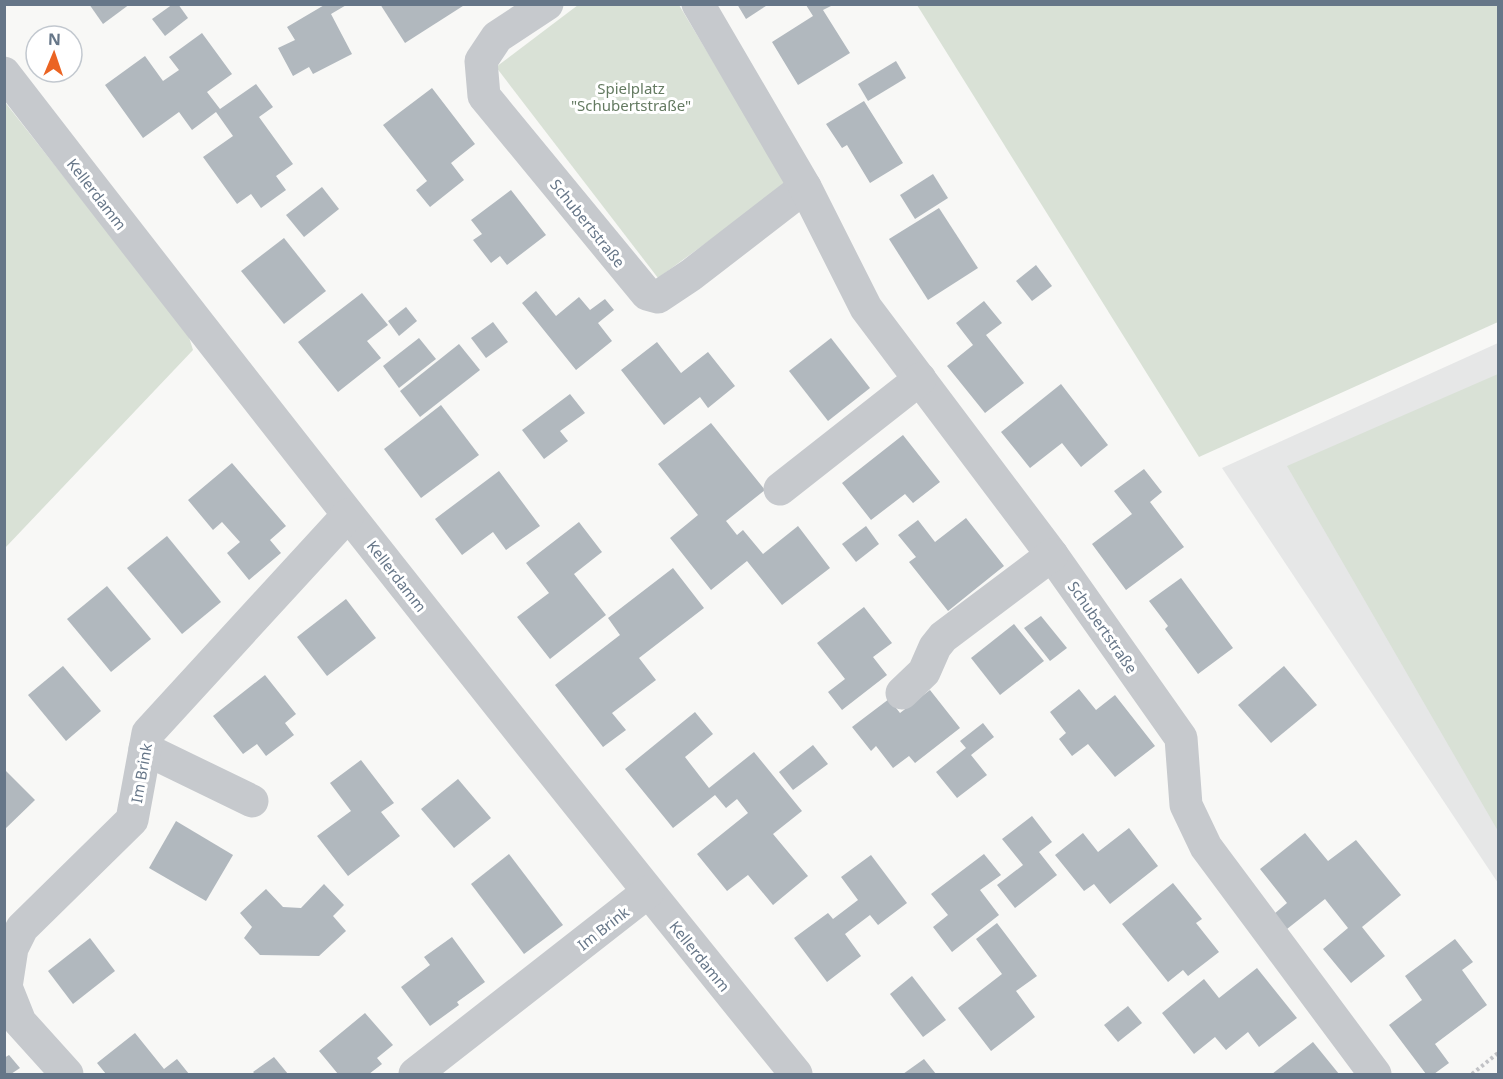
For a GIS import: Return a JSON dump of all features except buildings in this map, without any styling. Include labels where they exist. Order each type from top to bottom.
[{"type":"street","name":"Schubertstraße","points":[[547,4],[497,38],[481,60],[484,96],[647,294],[658,297],[691,275],[805,188]]},
{"type":"street","name":"Schubertstraße","points":[[698,4],[805,188],[866,308],[1052,555],[1181,738],[1186,805],[1206,847],[1375,1074]]},
{"type":"street","name":"Kellerdamm","points":[[4,73],[348,515],[796,1074]]},
{"type":"street","points":[[780,489],[920,379]]},
{"type":"street","name":"Im Brink","points":[[67,1074],[20,1022],[6,987],[12,948],[22,928],[132,820],[148,733],[348,515]]},
{"type":"street","points":[[902,693],[924,672],[935,647],[943,637],[1052,555]]},
{"type":"street","points":[[146,749],[252,801]]},
{"type":"street","name":"Im Brink","points":[[416,1074],[648,892]]},
{"type":"path","points":[[1472,1074],[1498,1053]]},
{"type":"shaded area","points":[[1498,343],[1498,883],[1222,468]]},
{"type":"green space","name":"Spielplatz \"Schubertstraße\"","points":[[578,5],[679,5],[787,184],[658,278],[496,67]]},
{"type":"green space","points":[[917,5],[1498,5],[1498,322],[1199,457]]},
{"type":"green space","points":[[4,101],[188,334],[193,350],[5,548]]},
{"type":"green space","points":[[1498,374],[1498,831],[1287,466]]}]
